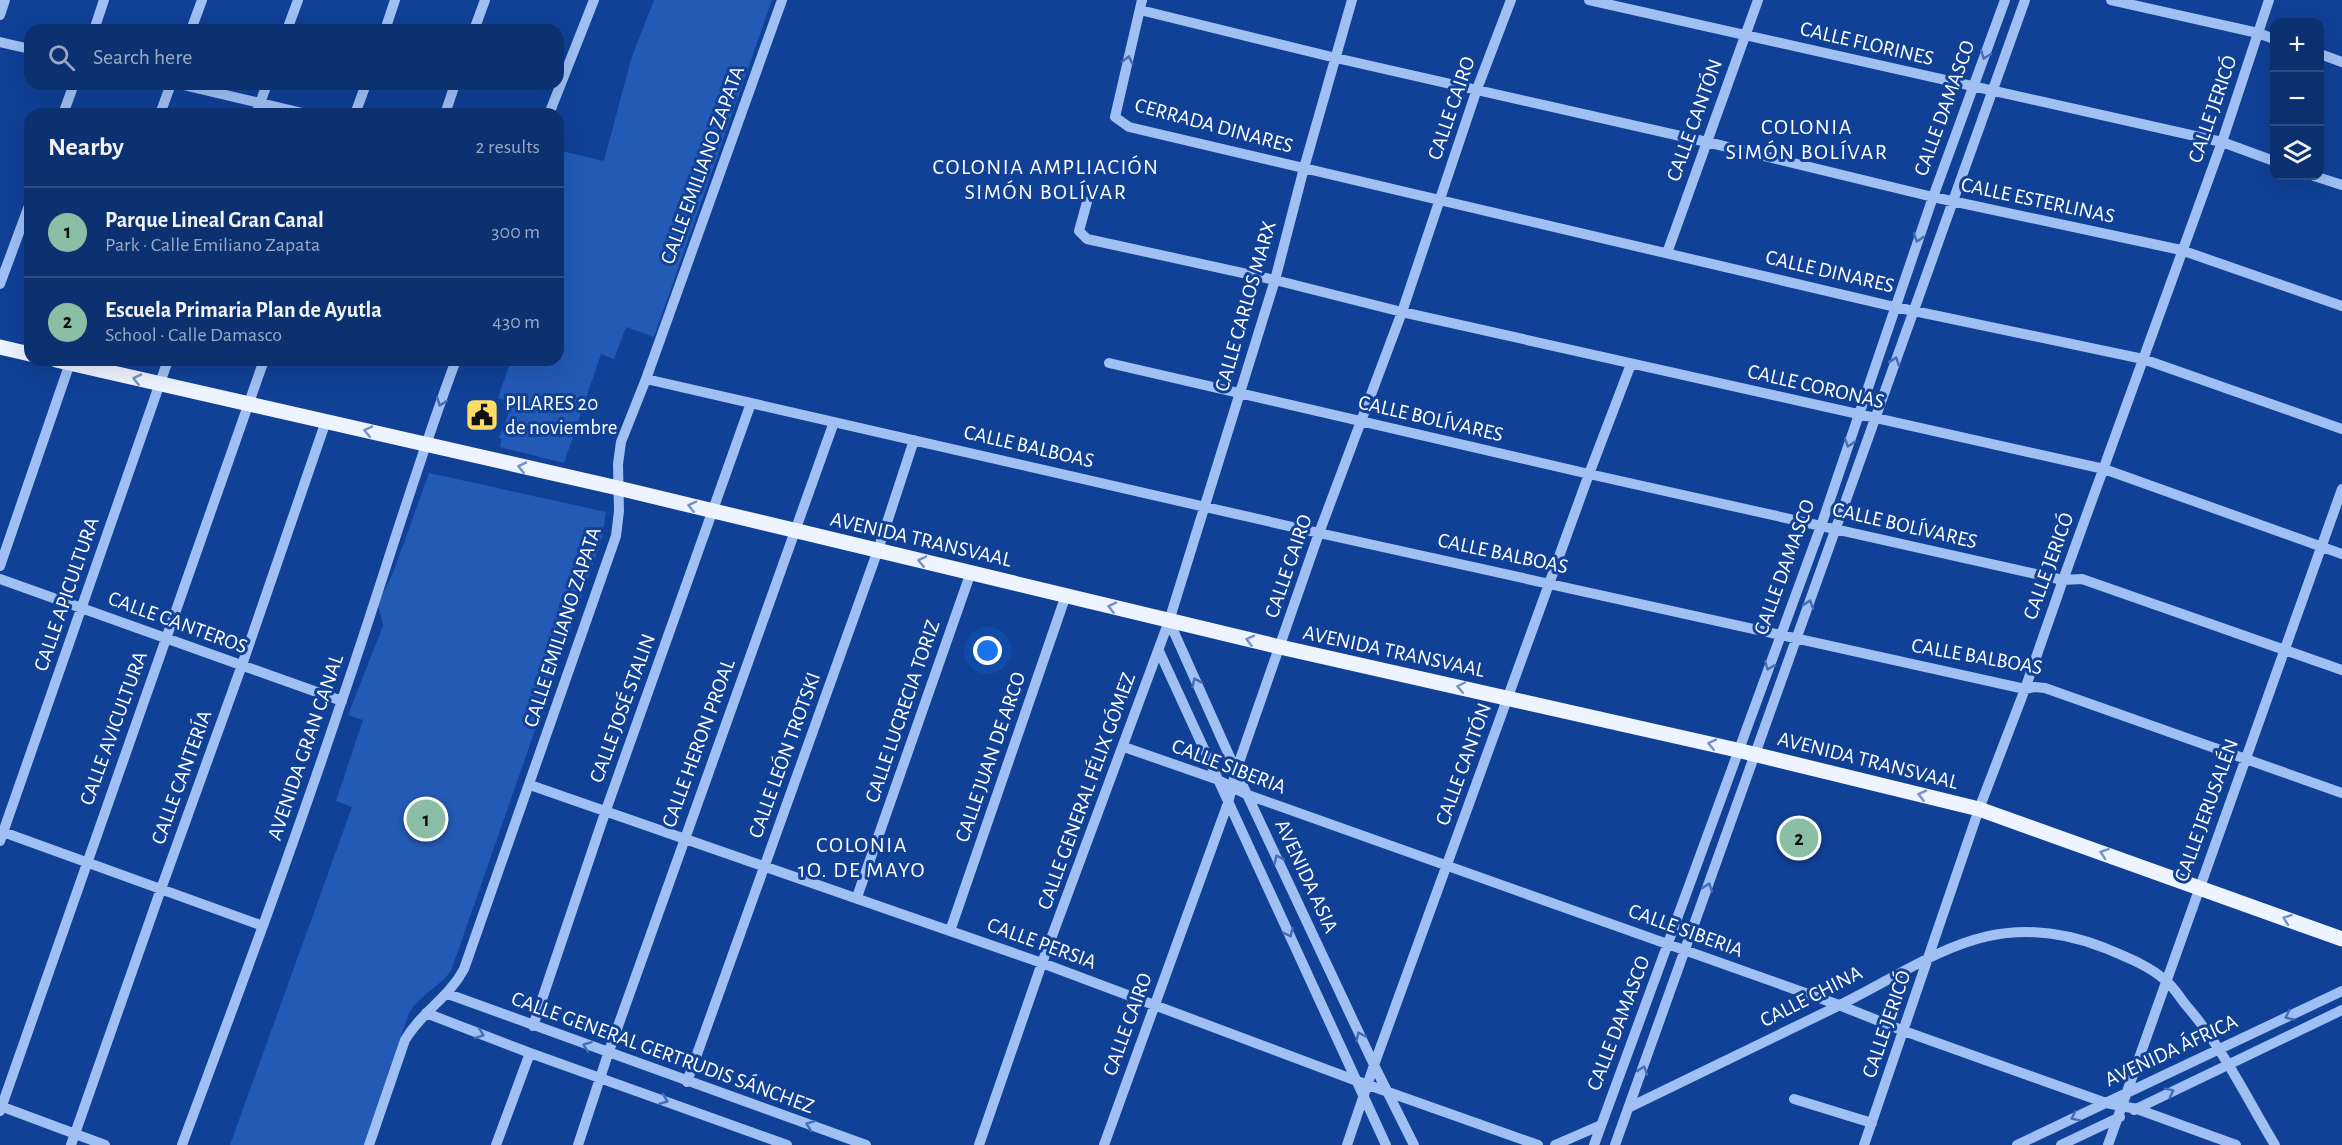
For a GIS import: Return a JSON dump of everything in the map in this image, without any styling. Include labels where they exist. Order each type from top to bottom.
[{"type":"main road","points":[[0,347],[24,353]]},
{"type":"main road","name":"AVENIDA TRANSVAAL","points":[[86,366],[618,488],[1169,621],[1737,750],[1979,809],[2342,939]]},
{"type":"street","points":[[0,15],[6,0]]},
{"type":"street","points":[[96,24],[104,0]]},
{"type":"street","points":[[193,24],[202,0]]},
{"type":"street","points":[[289,24],[298,0]]},
{"type":"street","points":[[387,24],[395,0]]},
{"type":"street","points":[[476,24],[485,0]]},
{"type":"street","points":[[564,76],[594,0]]},
{"type":"street","name":"CALLE EMILIANO ZAPATA","points":[[369,1145],[405,1040],[414,1024],[448,994],[464,969],[616,537],[621,442],[646,379],[782,0]]},
{"type":"street","name":"CALLE CARLOS MARX","points":[[1169,621],[1275,280],[1352,0]]},
{"type":"street","name":"CALLE CAIRO","points":[[1104,1145],[1228,803],[1236,771],[1319,533],[1402,312],[1477,89],[1511,0]]},
{"type":"street","name":"CALLE FLORINES","points":[[1589,0],[2222,142],[2270,160]]},
{"type":"street","name":"CALLE CANTÓN","points":[[1667,253],[1758,0]]},
{"type":"street","name":"CALLE DAMASCO","points":[[1594,1145],[1821,526],[1933,197],[2005,0]]},
{"type":"street","name":"CALLE DAMASCO","points":[[1615,1145],[1754,754],[1797,640],[1912,310],[1954,201],[2025,0]]},
{"type":"street","points":[[2111,0],[2270,38]]},
{"type":"street","name":"CALLE JERICÓ","points":[[1864,1145],[1979,809],[2025,689],[2062,580],[2222,142],[2269,0]]},
{"type":"street","name":"CALLE ESTERLINAS","points":[[1141,5],[1336,58],[1707,142],[1933,197],[2181,250],[2342,306]]},
{"type":"street","name":"CERRADA DINARES","points":[[1141,5],[1115,117],[1129,127],[1304,168]]},
{"type":"street","points":[[0,42],[24,48]]},
{"type":"street","points":[[2324,56],[2342,62]]},
{"type":"street","points":[[65,108],[72,90]]},
{"type":"street","points":[[162,108],[169,90]]},
{"type":"street","points":[[198,90],[255,108]]},
{"type":"street","points":[[258,108],[265,90]]},
{"type":"street","points":[[358,108],[364,90]]},
{"type":"street","points":[[447,108],[454,90]]},
{"type":"street","points":[[551,108],[558,90]]},
{"type":"street","name":"CALLE DINARES","points":[[1304,168],[1895,307],[2143,359],[2342,429]]},
{"type":"street","points":[[2324,179],[2342,185]]},
{"type":"street","name":"CALLE CORONAS","points":[[1086,202],[1079,231],[1086,239],[1275,280],[1402,312],[1875,420],[2104,469],[2342,554]]},
{"type":"street","points":[[0,284],[24,219]]},
{"type":"street","name":"CALLE BOLÍVARES","points":[[1109,363],[1835,530],[2062,580],[2082,579],[2342,670]]},
{"type":"street","name":"CALLE CANTÓN","points":[[1363,1083],[1374,1065],[1631,364]]},
{"type":"street","points":[[0,566],[64,366]]},
{"type":"street","name":"CALLE APICULTURA","points":[[1,835],[83,609],[166,366]]},
{"type":"street","name":"CALLE AVICULTURA","points":[[0,1108],[262,366]]},
{"type":"street","name":"AVENIDA GRAN CANAL","points":[[182,1145],[263,926],[342,701],[425,444],[454,366]]},
{"type":"street","name":"CALLE BALBOAS","points":[[646,379],[1780,637],[2025,689],[2046,688],[2342,793]]},
{"type":"street","name":"CALLE JOSÉ STALIN","points":[[533,1026],[606,810],[751,404]]},
{"type":"street","name":"CALLE CANTERÍA","points":[[71,1145],[326,422]]},
{"type":"street","name":"CALLE HERON PROAL","points":[[578,1145],[684,839],[834,422]]},
{"type":"street","name":"CALLE LEÓN TROTSKI","points":[[687,1082],[878,550],[914,440]]},
{"type":"street","name":"CALLE JERUSALÉN","points":[[2108,1145],[2342,489]]},
{"type":"street","name":"CALLE LUCRECIA TORIZ","points":[[857,897],[971,572]]},
{"type":"street","name":"CALLE CANTEROS","points":[[0,579],[342,701]]},
{"type":"street","name":"CALLE JUAN DE ARCO","points":[[950,931],[1066,595]]},
{"type":"street","name":"CALLE GENERAL FÉLIX GÓMEZ","points":[[979,1145],[1042,963],[1169,621]]},
{"type":"street","name":"AVENIDA ASIA","points":[[1169,621],[1236,771],[1414,1145]]},
{"type":"street","name":"AVENIDA ASIA","points":[[1159,651],[1216,779],[1363,1083],[1364,1099],[1386,1145]]},
{"type":"street","name":"CALLE SIBERIA","points":[[1124,747],[1216,779],[1248,795],[1839,1005],[1904,1031],[2106,1103],[2137,1109],[2236,1145]]},
{"type":"street","name":"CALLE PERSIA","points":[[530,785],[1042,963],[1363,1083],[1538,1145]]},
{"type":"street","points":[[1,835],[86,862],[263,926]]},
{"type":"street","name":"CALLE CHINA","points":[[1630,1107],[1839,1005],[1930,955],[1963,942],[1996,934],[2023,931],[2058,935],[2092,943],[2153,970],[2167,981],[2220,1049],[2275,1145]]},
{"type":"street","name":"AVENIDA ÁFRICA","points":[[2017,1145],[2342,991]]},
{"type":"street","name":"CALLE GENERAL GERTRUDIS SÁNCHEZ","points":[[448,994],[608,1054],[866,1145]]},
{"type":"street","name":"AVENIDA ÁFRICA","points":[[2061,1145],[2342,1010]]},
{"type":"street","points":[[426,1013],[530,1053],[787,1145]]},
{"type":"street","points":[[496,1145],[530,1053]]},
{"type":"street","points":[[1347,1145],[1364,1099]]},
{"type":"street","points":[[1794,1100],[1872,1123]]},
{"type":"street","points":[[0,1108],[105,1145]]},
{"type":"street","points":[[1555,1145],[1601,1125]]},
{"type":"shaded area","points":[[654,0],[772,0],[654,337],[626,327],[614,359],[601,354],[564,463],[500,447],[502,439],[499,438],[513,403],[498,398],[509,366],[564,366],[564,152],[604,161],[631,59]]},
{"type":"shaded area","points":[[429,473],[606,512],[602,538],[451,971],[409,1013],[364,1145],[230,1145],[352,807],[336,801],[363,720],[348,715],[383,626],[378,604],[393,573]]},
{"type":"place","name":"PILARES 20 de noviembre","points":[[482,415]]},
{"type":"place","name":"Parque Lineal Gran Canal","points":[[426,819]]},
{"type":"place","name":"Escuela Primaria Plan de Ayutla","points":[[1799,838]]},
{"type":"district","name":"COLONIA SIMÓN BOLÍVAR","points":[[1807,138]]},
{"type":"district","name":"COLONIA AMPLIACIÓN SIMÓN BOLÍVAR","points":[[1046,178]]},
{"type":"district","name":"COLONIA 1O. DE MAYO","points":[[862,856]]}]
